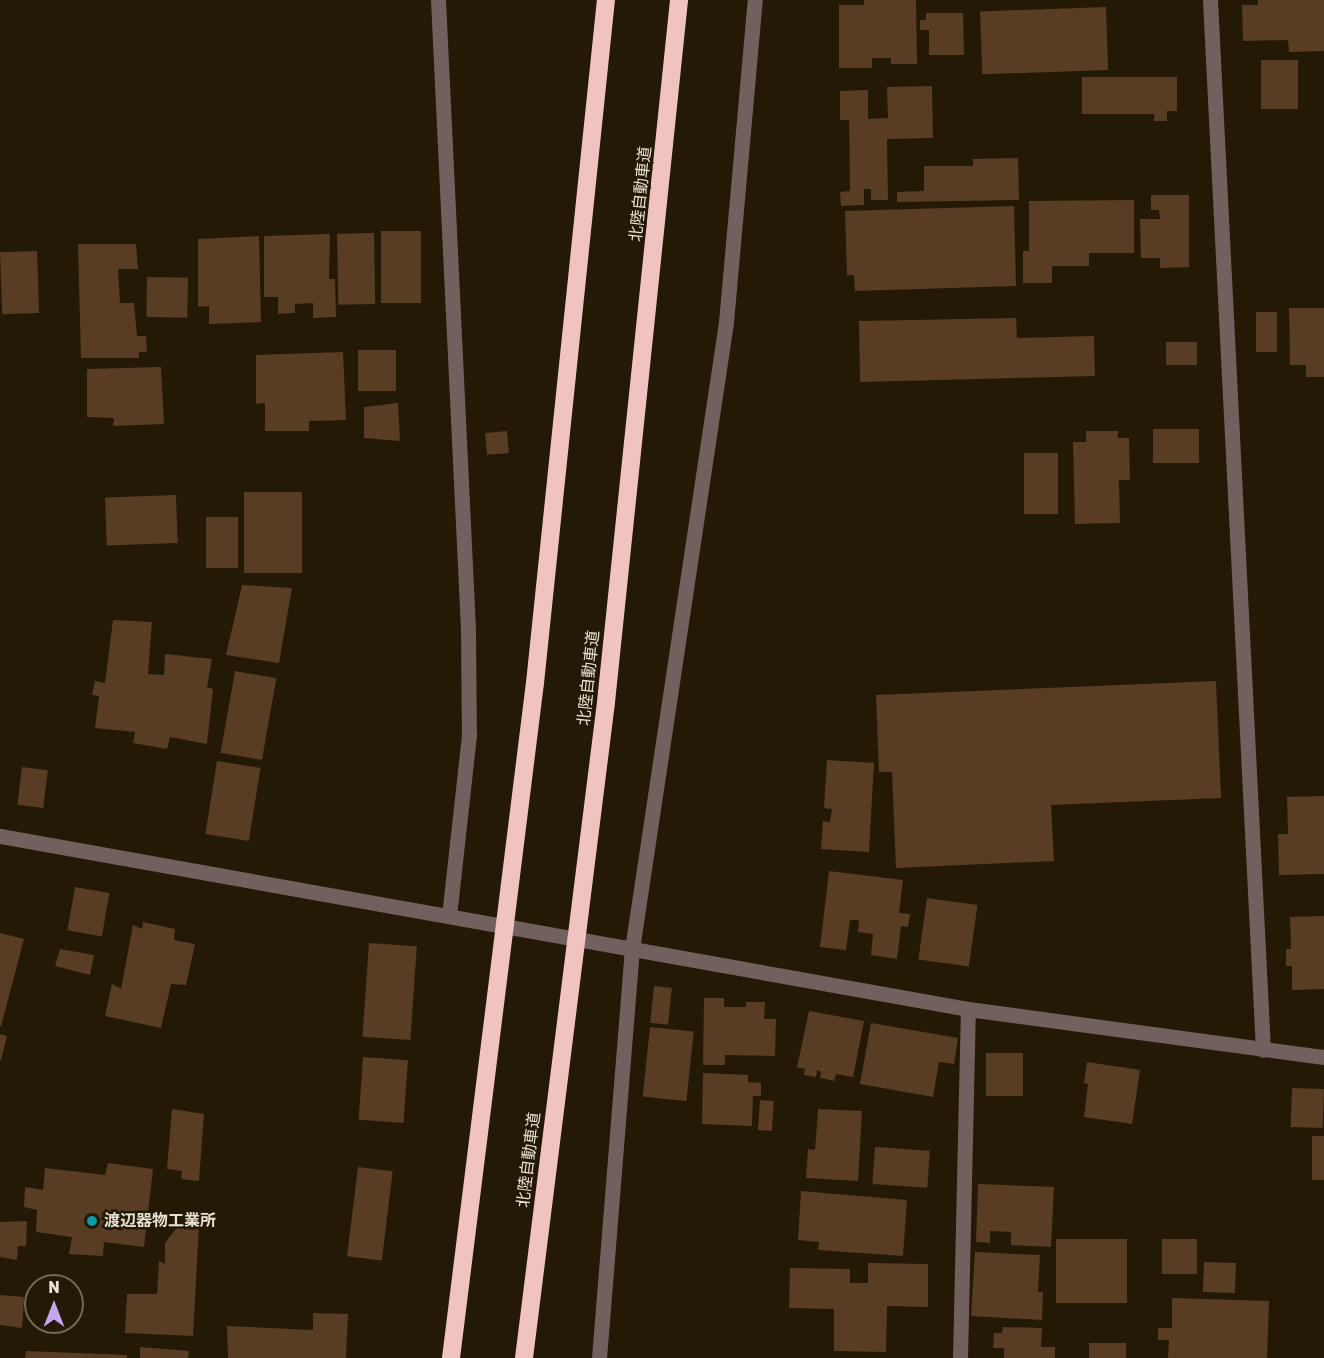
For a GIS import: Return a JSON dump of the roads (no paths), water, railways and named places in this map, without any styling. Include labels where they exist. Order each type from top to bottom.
[{"type":"highway","points":[[451,1358],[535,683],[606,0]]},
{"type":"highway","name":"北陸自動車道","points":[[524,1358],[606,702],[679,0]]},
{"type":"street","points":[[438,0],[469,688],[469,735],[449,915]]},
{"type":"street","points":[[599,1358],[632,950],[726,322],[755,0]]},
{"type":"street","points":[[1210,0],[1263,1050]]},
{"type":"street","points":[[0,836],[968,1009],[1324,1057]]},
{"type":"street","points":[[960,1358],[968,1009]]},
{"type":"place","name":"渡辺器物工業所","points":[[92,1221]]}]
